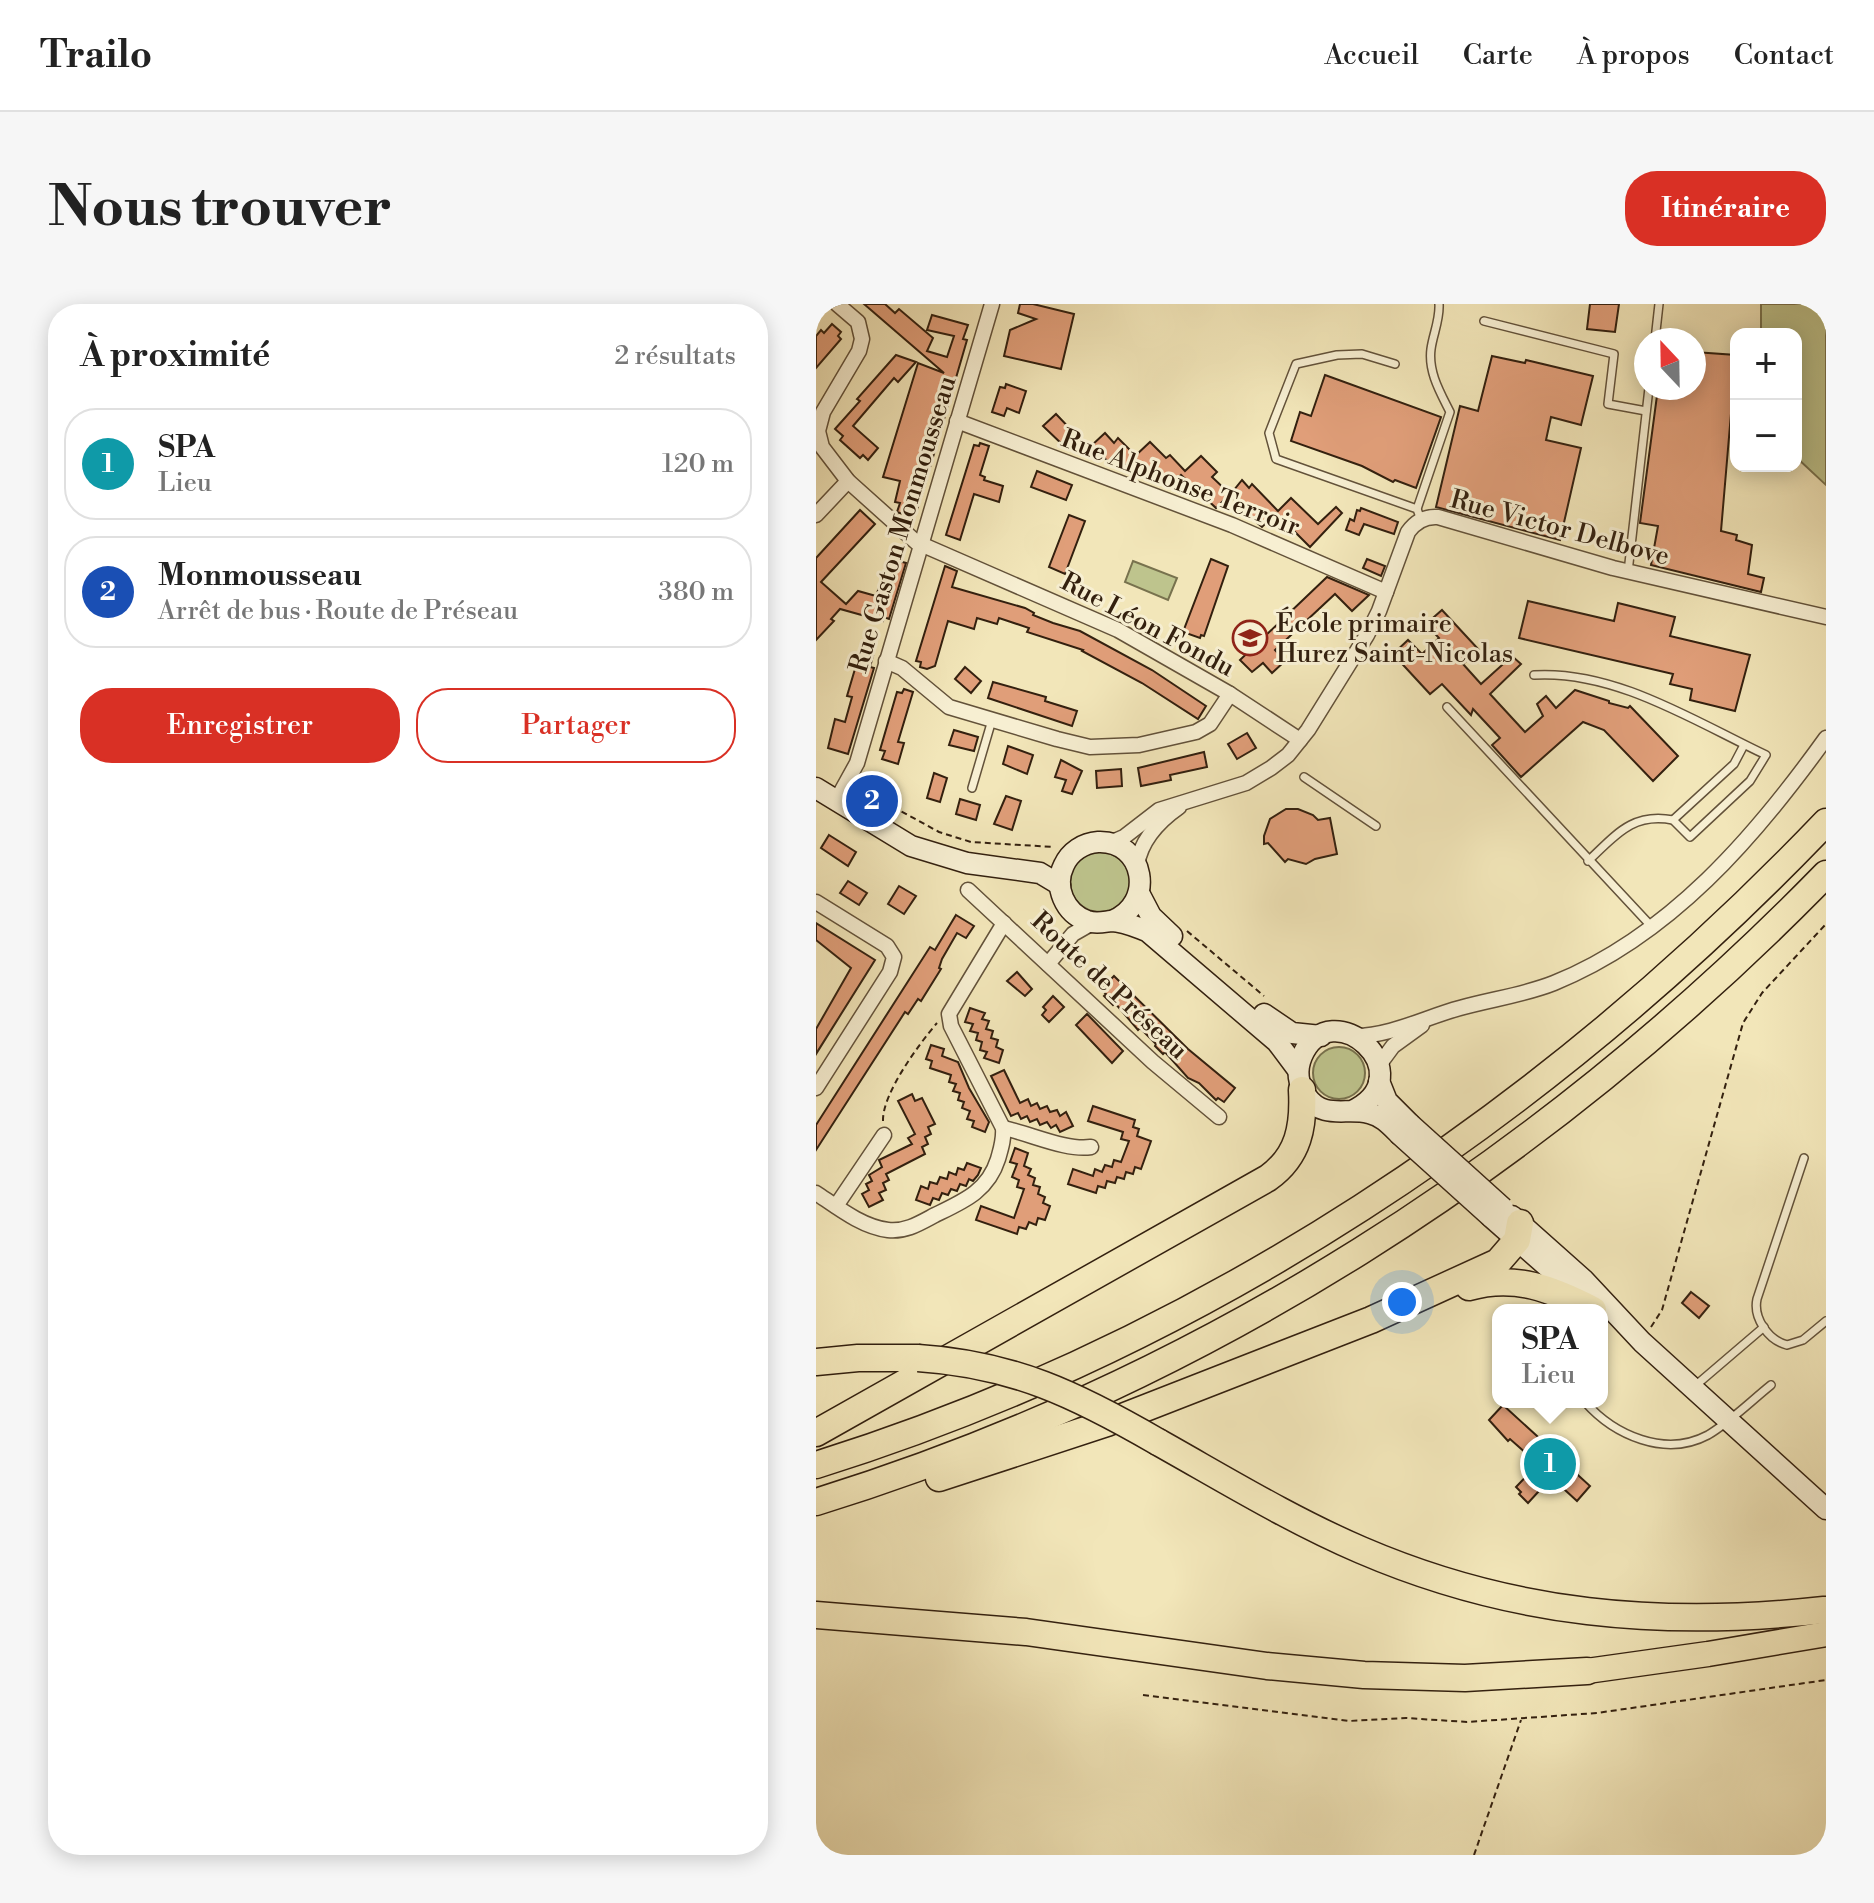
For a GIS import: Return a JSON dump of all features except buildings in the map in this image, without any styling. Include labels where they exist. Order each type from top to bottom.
[{"type":"highway","points":[[816,1465],[966,1411],[1084,1361],[1231,1286],[1349,1217],[1492,1118],[1611,1024],[1725,923],[1826,822]]},
{"type":"highway","points":[[816,1502],[976,1447],[1101,1393],[1219,1334],[1360,1253],[1481,1172],[1589,1090],[1711,985],[1826,874]]},
{"type":"highway","points":[[816,1433],[1268,1178],[1286,1162],[1298,1141],[1303,1120],[1300,1080]]},
{"type":"highway","points":[[1371,1320],[1493,1265],[1508,1253],[1508,1222]]},
{"type":"highway","points":[[816,1513],[987,1463],[1107,1423],[1371,1320],[1458,1290],[1499,1281],[1546,1288],[1581,1304]]},
{"type":"highway","points":[[816,1362],[918,1358],[986,1366],[1040,1382],[1100,1408],[1336,1539],[1408,1569],[1504,1598],[1580,1611],[1655,1618],[1825,1618]]},
{"type":"highway","points":[[816,1615],[1026,1632],[1341,1674],[1465,1678],[1587,1671],[1708,1654],[1825,1618]]},
{"type":"main road","name":"Route de Préseau","points":[[816,788],[921,851],[979,866],[1040,873],[1063,895]]},
{"type":"main road","name":"Route de Préseau","points":[[871,820],[936,844],[975,854],[1050,858],[1066,849]]},
{"type":"main road","points":[[1103,922],[1130,909],[1139,893],[1137,865],[1126,851],[1110,843],[1092,843],[1066,849],[1063,895],[1077,915],[1103,922],[1125,923],[1153,935],[1277,1042],[1310,1101],[1334,1113],[1352,1111],[1376,1116],[1404,1129],[1508,1222],[1588,1304]]},
{"type":"main road","points":[[1139,893],[1155,921],[1275,1023],[1292,1033],[1321,1036],[1338,1032],[1355,1036],[1370,1046],[1387,1101],[1404,1129]]},
{"type":"main road","points":[[1300,1080],[1305,1050],[1321,1036]]},
{"type":"main road","points":[[1352,1111],[1368,1101],[1379,1073]]},
{"type":"main road","points":[[1508,1222],[1592,1287],[1607,1304]]},
{"type":"main road","points":[[1608,1305],[1642,1342],[1826,1509]]},
{"type":"main road","points":[[1608,1319],[1642,1342]]},
{"type":"street","name":"Rue Léon Fondu","points":[[837,304],[858,322],[862,339],[859,351],[823,412],[818,431],[822,447],[848,481],[905,534],[922,545],[1106,624],[1230,694],[1300,740]]},
{"type":"street","name":"Rue Gaston Monmousseau","points":[[836,801],[857,763],[992,304]]},
{"type":"street","name":"Rue Alphonse Terroir","points":[[957,421],[1232,525],[1386,592]]},
{"type":"street","points":[[816,515],[848,481]]},
{"type":"street","name":"Rue Victor Delbove","points":[[1110,843],[1124,837],[1159,810],[1236,787],[1256,777],[1279,762],[1300,740],[1367,635],[1408,532],[1419,514],[1628,572],[1826,617]]},
{"type":"street","points":[[886,661],[907,671],[946,705],[1082,745],[1139,745],[1202,730],[1210,724],[1230,694]]},
{"type":"street","points":[[1355,1036],[1378,1034],[1556,982],[1606,957],[1652,927],[1707,880],[1776,806],[1826,738]]},
{"type":"street","name":"Rue Victor Delbove","points":[[1137,865],[1149,836],[1169,814],[1189,800]]},
{"type":"street","name":"Route de Préseau","points":[[968,890],[1153,1062],[1219,1117]]},
{"type":"street","points":[[1059,949],[1066,924],[1063,895]]},
{"type":"street","points":[[816,902],[882,943],[892,953],[892,967],[816,1088]]},
{"type":"street","points":[[1048,964],[1076,931],[1103,922]]},
{"type":"street","points":[[816,1193],[866,1223],[885,1230],[905,1229],[918,1224],[984,1187],[994,1170],[1003,1128],[951,1026],[949,1014],[1004,923]]},
{"type":"street","points":[[1379,1073],[1387,1052],[1403,1037],[1441,1014]]},
{"type":"street","points":[[1003,1128],[1077,1149],[1091,1147]]},
{"type":"street","points":[[836,1206],[884,1135]]},
{"type":"lane","points":[[1395,364],[1362,354],[1337,355],[1296,364],[1269,433],[1276,459],[1419,514],[1450,412],[1431,366],[1439,304]]},
{"type":"lane","points":[[1656,328],[1659,304]]},
{"type":"lane","points":[[1484,321],[1614,354],[1608,404],[1646,411]]},
{"type":"lane","points":[[1628,572],[1647,400]]},
{"type":"lane","points":[[1534,675],[1560,673],[1609,683],[1766,755],[1750,781],[1690,837],[1673,820]]},
{"type":"lane","points":[[1447,707],[1652,927]]},
{"type":"lane","points":[[972,788],[992,720]]},
{"type":"lane","points":[[1588,861],[1628,824],[1642,820],[1673,820],[1734,764],[1744,745]]},
{"type":"lane","points":[[1304,777],[1376,826]]},
{"type":"lane","points":[[1804,1158],[1757,1299],[1756,1315],[1778,1342],[1787,1345],[1803,1340],[1826,1321]]},
{"type":"lane","points":[[1693,1387],[1764,1327]]},
{"type":"lane","points":[[1591,1408],[1621,1431],[1655,1443],[1674,1444],[1699,1439],[1771,1385]]},
{"type":"path","points":[[849,777],[879,792],[892,800],[897,809],[939,832],[971,842],[1066,849]]},
{"type":"path","points":[[1642,1342],[1662,1310],[1743,1023],[1762,993],[1826,924]]},
{"type":"path","points":[[1183,928],[1205,943],[1268,999]]},
{"type":"path","points":[[884,1135],[883,1114],[893,1086],[932,1028],[953,1004]]},
{"type":"path","points":[[1143,1695],[1349,1721],[1406,1718],[1467,1722],[1630,1709],[1826,1680]]},
{"type":"path","points":[[1474,1855],[1521,1720]]},
{"type":"green space","points":[[1761,304],[1826,304],[1826,485],[1802,463],[1802,328],[1761,328]]},
{"type":"green space","points":[[1133,561],[1177,578],[1168,600],[1125,582]]},
{"type":"green space","points":[[1100,852],[1121,861],[1130,882],[1121,903],[1100,912],[1079,903],[1070,882],[1079,861]]},
{"type":"green space","points":[[1339,1047],[1357,1055],[1365,1073],[1357,1091],[1339,1099],[1321,1091],[1313,1073],[1321,1055]]},
{"type":"place","name":"École primaire Hurez Saint-Nicolas","points":[[1250,638]]},
{"type":"place","name":"Monmousseau","points":[[872,801]]},
{"type":"place","name":"SPA","points":[[1550,1464]]}]
